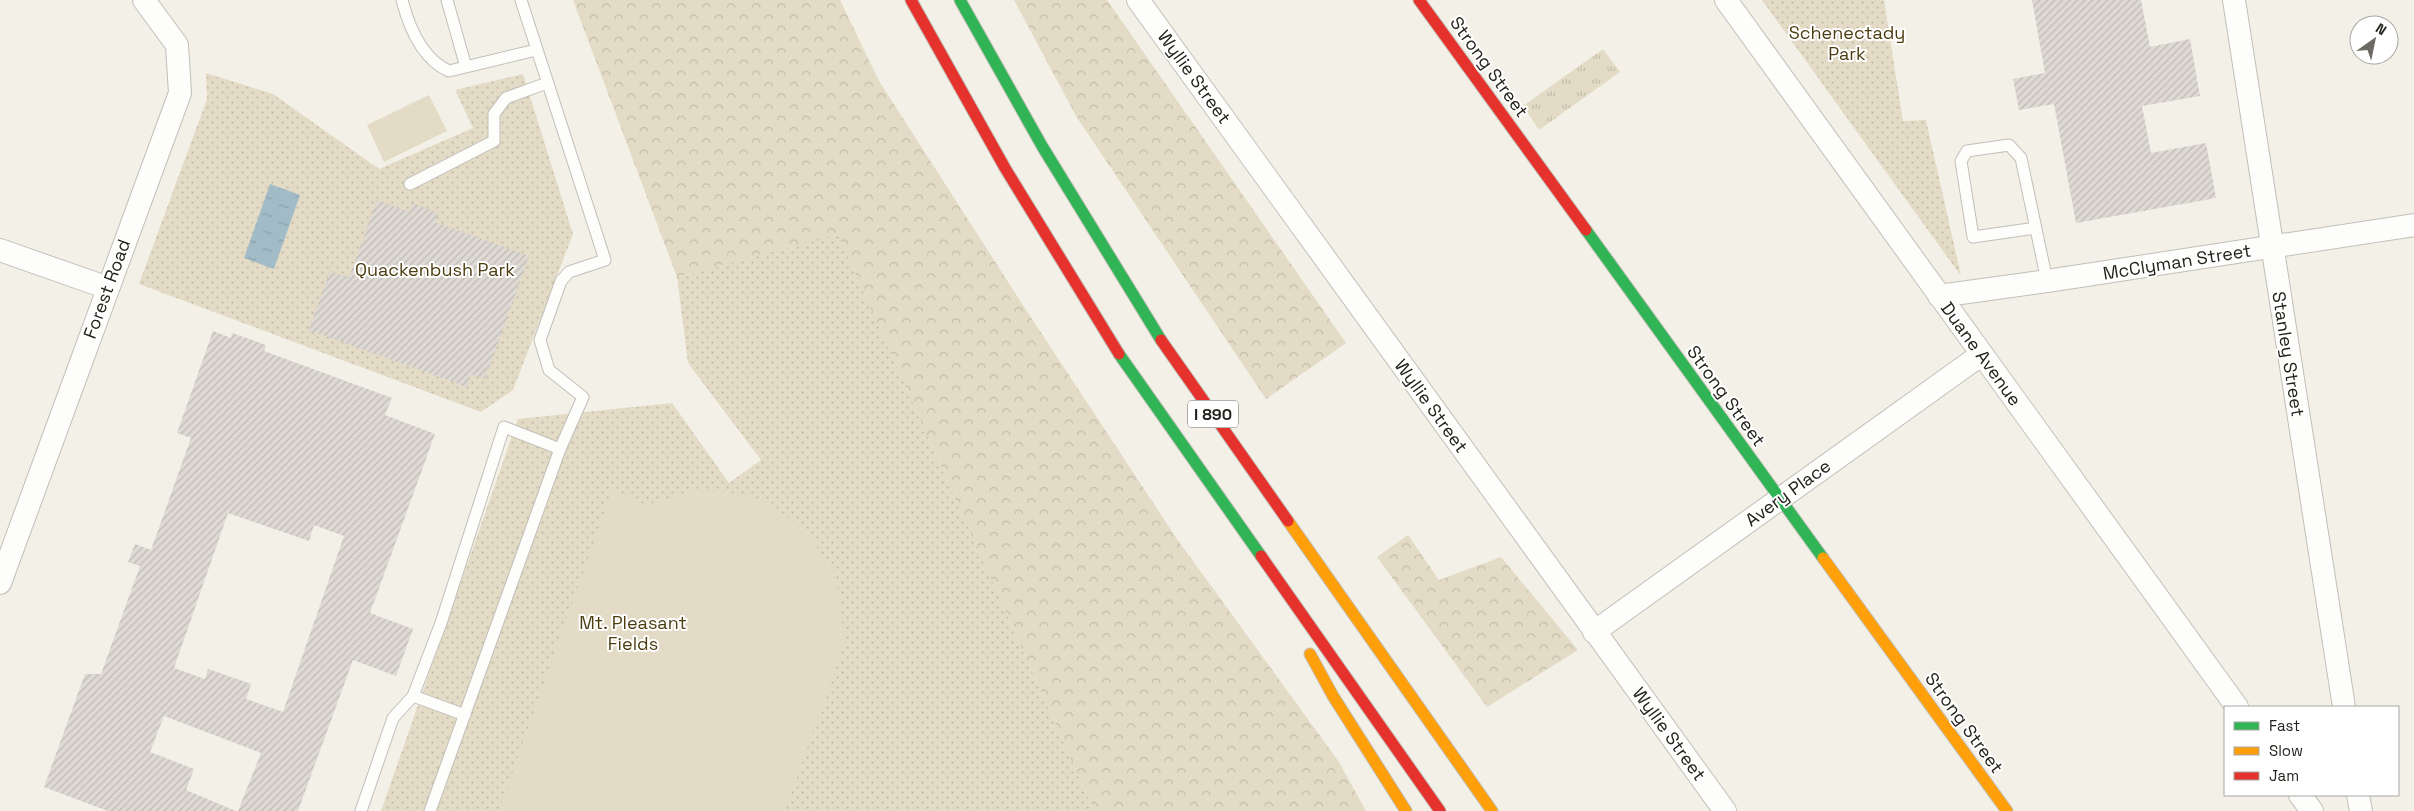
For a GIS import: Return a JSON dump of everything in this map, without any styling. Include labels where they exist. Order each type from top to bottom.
[{"type":"main road","name":"I 890","points":[[911,0],[991,144],[1124,362],[1440,811]]},
{"type":"main road","name":"I 890","points":[[960,0],[1042,146],[1160,338],[1492,811]]},
{"type":"main road","name":"Strong Street","points":[[1419,0],[2006,811]]},
{"type":"main road","points":[[1251,545],[1292,620]]},
{"type":"main road","points":[[1306,645],[1333,696],[1406,811]]},
{"type":"street","name":"Forest Road","points":[[0,583],[180,93],[177,45],[144,0]]},
{"type":"street","name":"Wyllie Street","points":[[1138,0],[1725,811]]},
{"type":"street","name":"Duane Avenue","points":[[1726,0],[2236,706]]},
{"type":"street","name":"Stanley Street","points":[[2234,0],[2344,706]]},
{"type":"street","name":"McClyman Street","points":[[1939,296],[2414,225]]},
{"type":"street","points":[[0,250],[108,288]]},
{"type":"street","name":"Avery Place","points":[[1594,632],[1982,354]]},
{"type":"street","points":[[2301,796],[2312,811]]},
{"type":"street","points":[[2358,796],[2361,811]]},
{"type":"lane","points":[[402,0],[410,30],[436,63],[449,71],[536,50]]},
{"type":"lane","points":[[447,0],[466,67]]},
{"type":"lane","points":[[430,811],[560,449],[583,397],[549,370],[540,340],[561,281],[569,272],[606,260],[521,0]]},
{"type":"lane","points":[[410,184],[494,141],[494,114],[506,98],[547,83]]},
{"type":"lane","points":[[2036,228],[1973,237],[1961,161],[1967,151],[2009,145],[2021,158],[2036,228],[2047,281]]},
{"type":"lane","points":[[361,811],[393,718],[413,696],[441,623],[504,427],[560,449]]},
{"type":"lane","points":[[413,696],[464,715]]},
{"type":"green space","points":[[573,0],[840,0],[879,81],[1028,313],[1177,539],[1339,762],[1366,811],[1094,811],[838,236],[677,277]]},
{"type":"green space","points":[[1014,0],[1107,0],[1346,343],[1266,399],[1076,116]]},
{"type":"green space","name":"Schenectady Park","points":[[1762,0],[1884,0],[1903,121],[1926,120],[1961,276]]},
{"type":"green space","points":[[1603,49],[1620,72],[1539,130],[1523,106]]},
{"type":"green space","name":"Quackenbush Park","points":[[206,73],[273,94],[379,169],[473,128],[455,90],[523,74],[573,234],[513,390],[481,412],[139,284],[207,99]]},
{"type":"green space","points":[[429,95],[447,131],[384,162],[367,125]]},
{"type":"green space","name":"Mt. Pleasant Fields","points":[[838,235],[1094,811],[381,811],[518,419],[672,403],[729,483],[761,460],[688,363],[677,277]]},
{"type":"green space","points":[[612,490],[646,505],[692,491],[726,492],[759,499],[785,515],[811,538],[836,576],[845,642],[785,811],[499,811]]},
{"type":"green space","points":[[1408,535],[1439,580],[1501,557],[1578,650],[1487,707],[1377,557]]},
{"type":"water","points":[[270,184],[300,195],[274,269],[244,258]]},
{"type":"building","points":[[2032,0],[2141,0],[2150,47],[2190,39],[2200,96],[2142,106],[2151,153],[2206,143],[2216,198],[2076,223],[2054,104],[2019,110],[2013,79],[2045,73]]},
{"type":"building","points":[[377,200],[409,212],[412,203],[438,213],[435,222],[529,256],[485,379],[471,374],[467,387],[309,330],[330,271],[349,278]]},
{"type":"building","points":[[213,331],[231,338],[232,333],[266,345],[264,351],[392,398],[385,415],[435,434],[370,613],[413,629],[396,676],[353,660],[298,811],[238,811],[261,753],[164,716],[150,752],[194,769],[186,790],[236,811],[108,811],[44,787],[85,674],[101,674],[140,566],[128,562],[135,544],[151,550],[191,438],[177,433]],"holes":[[[228,513],[309,541],[314,525],[344,536],[283,712],[246,699],[251,684],[208,669],[205,679],[174,668]]]},
{"type":"traffic: fast","points":[[960,0],[1042,146],[1161,340]]},
{"type":"traffic: fast","points":[[1586,230],[1823,558]]},
{"type":"traffic: fast","points":[[1119,354],[1261,556]]},
{"type":"traffic: slow","points":[[1288,521],[1492,811]]},
{"type":"traffic: slow","points":[[1823,558],[2007,811]]},
{"type":"traffic: slow","points":[[1310,654],[1333,696],[1406,811]]},
{"type":"traffic: jam","points":[[911,0],[1005,168],[1119,354]]},
{"type":"traffic: jam","points":[[1419,0],[1586,230]]},
{"type":"traffic: jam","points":[[1161,340],[1288,521]]},
{"type":"traffic: jam","points":[[1261,556],[1440,811]]}]
